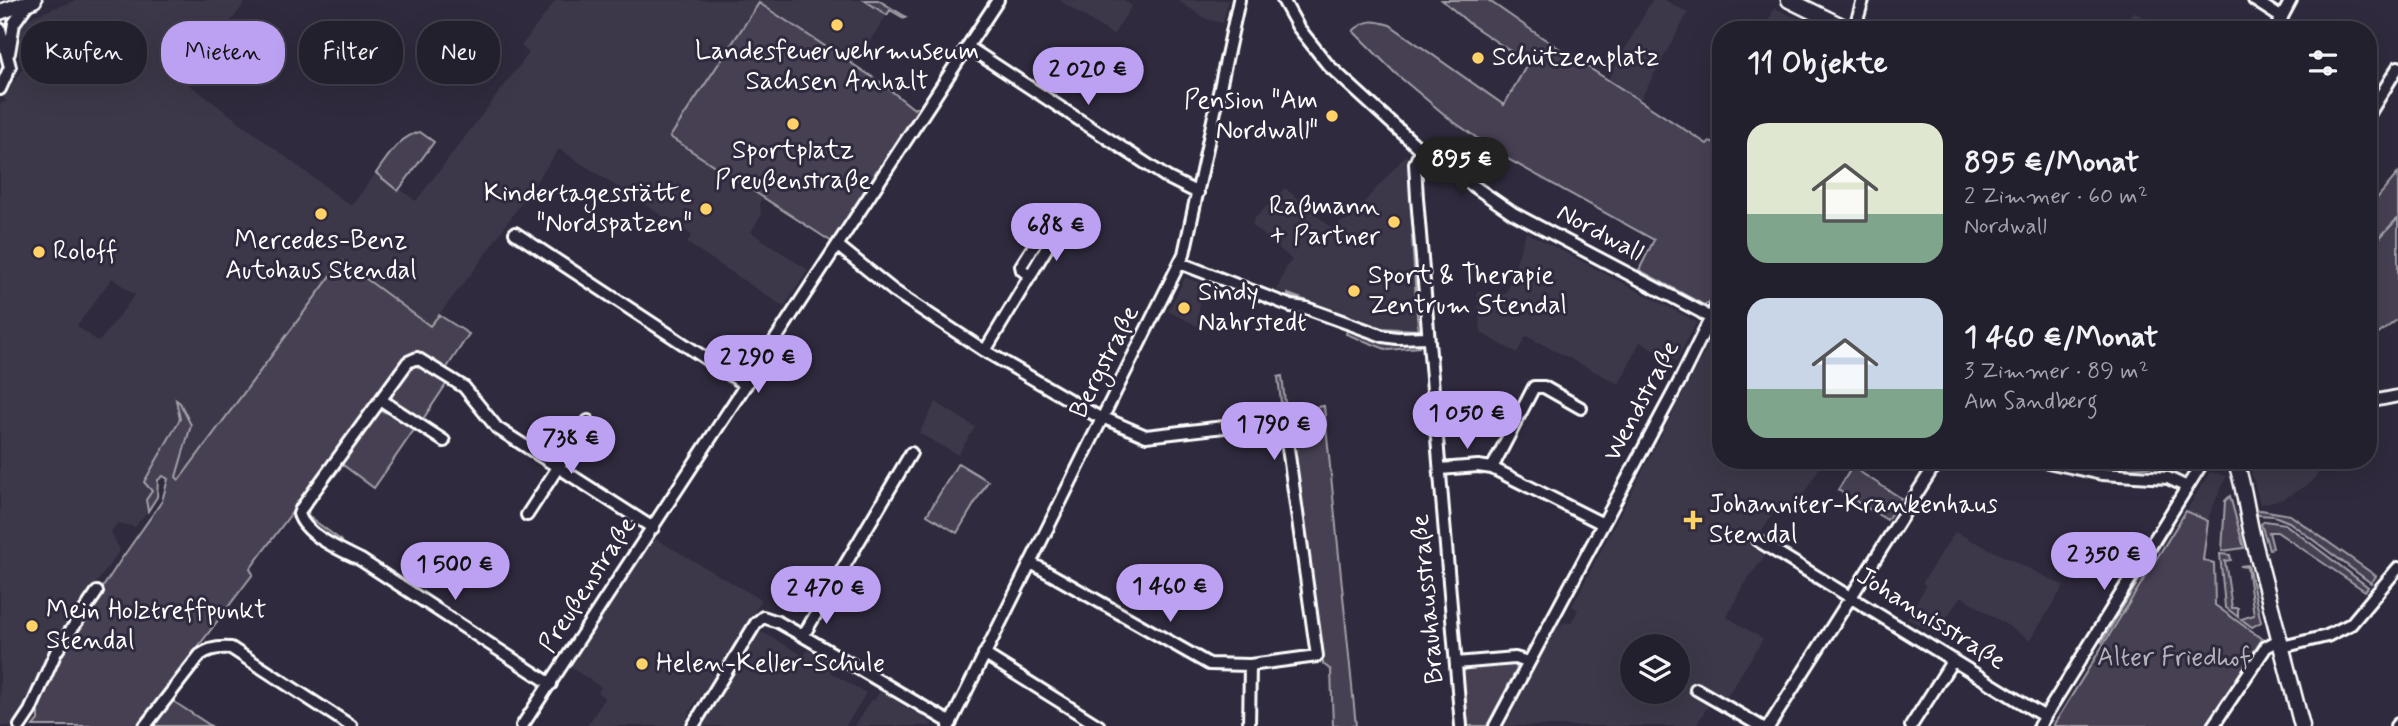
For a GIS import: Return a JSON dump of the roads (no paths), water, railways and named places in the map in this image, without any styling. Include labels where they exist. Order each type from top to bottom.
[{"type":"main road","points":[[1789,0],[1833,21]]},
{"type":"main road","points":[[0,12],[32,1]]},
{"type":"main road","points":[[2237,469],[2302,726]]},
{"type":"street","name":"Preußenstraße","points":[[522,726],[998,0]]},
{"type":"street","name":"Bergstraße","points":[[693,726],[756,623],[763,617],[770,618],[803,636],[950,725],[1180,263],[1187,245],[1239,0]]},
{"type":"street","name":"Nordwall","points":[[1283,0],[1298,27],[1328,65],[1421,150],[1513,213],[1710,319]]},
{"type":"street","points":[[1855,21],[1863,0]]},
{"type":"street","points":[[2254,0],[2281,18]]},
{"type":"street","points":[[2280,21],[2291,0]]},
{"type":"street","points":[[8,56],[13,23],[32,1]]},
{"type":"street","points":[[0,30],[10,67],[0,89]]},
{"type":"street","points":[[968,47],[1168,178],[1198,193]]},
{"type":"street","points":[[2377,101],[2398,67]]},
{"type":"street","name":"Brauhausstraße","points":[[1421,150],[1415,163],[1461,726]]},
{"type":"street","points":[[515,233],[746,385]]},
{"type":"street","points":[[838,246],[894,290],[985,351],[1102,418],[1146,436],[1259,423],[1273,427],[1281,433],[1288,448],[1317,656],[1250,665],[1215,665],[1202,661],[1031,562]]},
{"type":"street","points":[[1180,263],[1282,303],[1306,308],[1383,336],[1428,337]]},
{"type":"street","points":[[985,351],[1031,275]]},
{"type":"street","name":"Wendstraße","points":[[1495,726],[1712,315]]},
{"type":"street","points":[[551,684],[305,526],[299,514],[301,509],[408,362],[417,358],[464,387],[497,428],[653,528]]},
{"type":"street","points":[[1492,468],[1534,387],[1544,387],[1581,408]]},
{"type":"street","points":[[2377,400],[2398,396]]},
{"type":"street","points":[[381,400],[444,441]]},
{"type":"street","points":[[527,514],[588,421]]},
{"type":"street","points":[[803,636],[911,453]]},
{"type":"street","points":[[1440,469],[1479,466],[1492,468],[1601,523]]},
{"type":"street","points":[[1769,726],[1932,469]]},
{"type":"street","points":[[2080,469],[2102,474],[2167,478],[2187,486]]},
{"type":"street","points":[[2042,721],[2198,469]]},
{"type":"street","name":"Johannisstraße","points":[[1757,540],[1953,660],[2042,721]]},
{"type":"street","points":[[2213,726],[2266,647],[2327,636],[2351,624],[2398,568]]},
{"type":"street","points":[[20,726],[30,711],[56,652],[97,592]]},
{"type":"street","points":[[145,726],[200,655],[219,647],[231,648],[351,726]]},
{"type":"street","points":[[984,654],[1099,726]]},
{"type":"street","points":[[1457,663],[1515,658],[1528,662]]},
{"type":"street","points":[[1911,726],[1953,660]]},
{"type":"street","points":[[1249,726],[1250,665]]},
{"type":"street","points":[[1696,689],[1760,726]]},
{"type":"waterway","points":[[2377,240],[2398,218]]},
{"type":"place","name":"Landesfeuerwehrmuseum Sachsen Anhalt","points":[[837,25]]},
{"type":"place","name":"Schützenplatz","points":[[1478,58]]},
{"type":"place","name":"Pension \"Am Nordwall\"","points":[[1332,116]]},
{"type":"place","name":"Sportplatz Preußenstraße","points":[[793,124]]},
{"type":"place","name":"Kindertagesstätte \"Nordspatzen\"","points":[[706,209]]},
{"type":"place","name":"Mercedes-Benz Autohaus Stendal","points":[[321,214]]},
{"type":"place","name":"Raßmann + Partner","points":[[1394,222]]},
{"type":"place","name":"Roloff","points":[[39,252]]},
{"type":"place","name":"Sport & Therapie Zentrum Stendal","points":[[1354,291]]},
{"type":"place","name":"Sindy Nahrstedt","points":[[1184,308]]},
{"type":"place","name":"Johanniter-Krankenhaus Stendal","points":[[1693,520]]},
{"type":"place","name":"Mein Holztreffpunkt Stendal","points":[[32,626]]},
{"type":"place","name":"Helen-Keller-Schule","points":[[642,664]]},
{"type":"park label","name":"Alter Friedhof","points":[[2174,658]]}]
